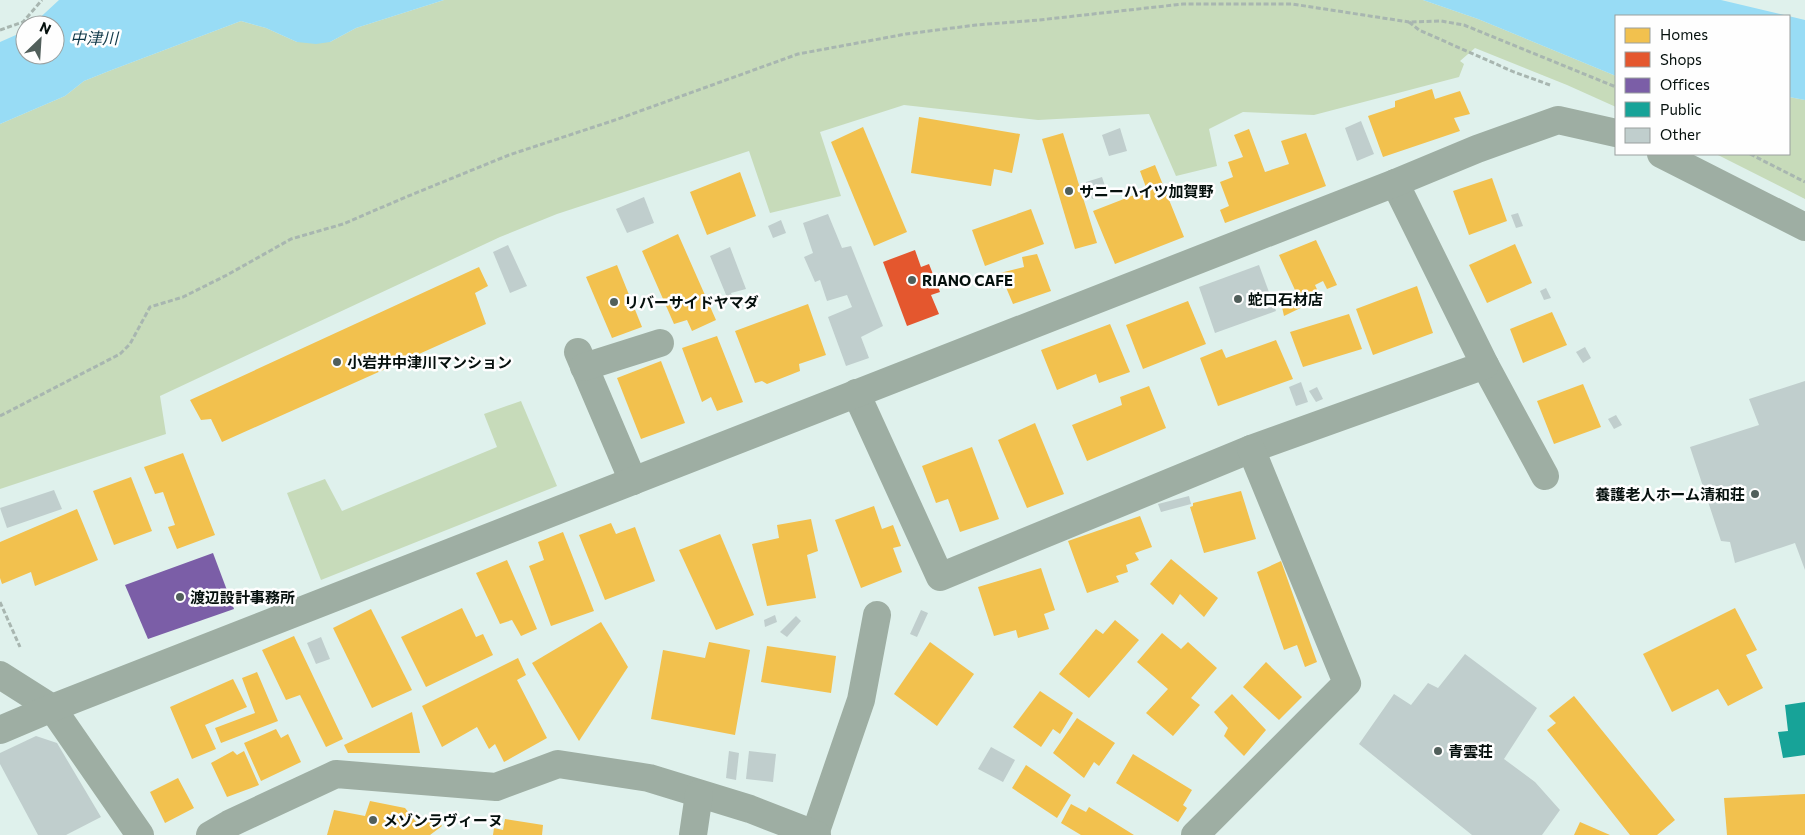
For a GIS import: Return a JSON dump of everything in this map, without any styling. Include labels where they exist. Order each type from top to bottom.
[{"type":"street","points":[[0,730],[1395,183],[1477,149],[1558,120],[1615,133]]},
{"type":"street","points":[[1664,155],[1805,227]]},
{"type":"street","points":[[1395,183],[1485,365],[1545,476]]},
{"type":"street","points":[[633,481],[581,360],[660,343]]},
{"type":"street","points":[[856,393],[940,578],[1251,449],[1485,365]]},
{"type":"street","points":[[1195,835],[1347,683],[1251,449]]},
{"type":"street","points":[[210,835],[229,824],[336,774],[496,786],[558,764],[649,778],[750,809],[816,835],[861,700],[878,615]]},
{"type":"street","points":[[0,675],[52,708],[140,835]]},
{"type":"street","points":[[693,835],[699,794]]},
{"type":"path","points":[[0,30],[23,22],[42,0]]},
{"type":"path","points":[[0,416],[120,354],[130,344],[150,307],[183,297],[291,239],[343,224],[406,196],[508,155],[618,119],[798,54],[906,34],[1183,4],[1292,4],[1409,22],[1440,21],[1464,25],[1615,87]]},
{"type":"path","points":[[1409,22],[1419,30],[1514,72],[1558,89]]},
{"type":"path","points":[[1752,155],[1805,182]]},
{"type":"green space","points":[[444,0],[1423,0],[1478,19],[1615,76],[1615,107],[1475,48],[1460,61],[1464,64],[1459,77],[1314,115],[1243,112],[1209,129],[1217,166],[1176,176],[1149,114],[1038,120],[904,105],[820,132],[841,196],[770,213],[749,151],[557,214],[500,237],[160,396],[166,434],[0,489],[0,124],[65,96],[84,81],[241,21],[266,28],[297,42],[330,42],[356,28]]},
{"type":"green space","points":[[1790,97],[1805,100],[1805,199],[1718,155],[1790,155]]},
{"type":"green space","points":[[521,401],[557,486],[321,580],[287,493],[325,479],[342,511],[497,447],[484,414]]},
{"type":"water","name":"中津川","points":[[59,0],[444,0],[356,28],[330,42],[316,44],[297,42],[266,28],[241,21],[84,81],[65,96],[0,124],[0,42],[15,35],[15,65],[65,65],[65,15],[43,15]]},
{"type":"water","points":[[1423,0],[1721,0],[1784,15],[1615,15],[1615,76],[1478,19]]},
{"type":"water","points":[[1790,16],[1805,20],[1805,100],[1790,97]]},
{"type":"building: Homes","points":[[1432,89],[1435,99],[1460,91],[1470,114],[1454,118],[1460,131],[1383,157],[1368,116],[1395,107],[1395,101]]},
{"type":"building: Homes","points":[[919,117],[1020,134],[1012,173],[994,169],[991,186],[911,173]]},
{"type":"building: Homes","points":[[863,127],[907,232],[874,246],[831,142]]},
{"type":"building: Homes","points":[[1249,129],[1265,172],[1289,164],[1281,141],[1306,133],[1326,186],[1225,223],[1220,210],[1229,206],[1220,182],[1233,177],[1228,162],[1243,157],[1234,135]]},
{"type":"building: Homes","name":"サニーハイツ加賀野","points":[[1063,133],[1097,243],[1075,249],[1042,139]]},
{"type":"building: Homes","points":[[1155,165],[1184,237],[1115,264],[1093,211],[1147,190],[1140,171]]},
{"type":"building: Homes","points":[[740,172],[756,216],[707,235],[690,192]]},
{"type":"building: Homes","points":[[1492,178],[1507,221],[1469,235],[1453,191]]},
{"type":"building: Homes","points":[[1031,209],[1044,244],[985,266],[972,230]]},
{"type":"building: Homes","points":[[678,234],[716,320],[692,331],[687,320],[674,324],[642,251]]},
{"type":"building: Homes","points":[[1316,240],[1337,285],[1327,289],[1323,281],[1315,285],[1321,298],[1284,316],[1282,307],[1300,301],[1279,255]]},
{"type":"building: Homes","points":[[1515,244],[1532,283],[1487,303],[1469,265]]},
{"type":"building: Homes","points":[[1037,254],[1051,291],[1013,304],[1000,273],[1024,267],[1022,257]]},
{"type":"building: Homes","name":"リバーサイドヤマダ","points":[[617,265],[642,327],[612,338],[586,277]]},
{"type":"building: Homes","name":"小岩井中津川マンション","points":[[479,267],[488,286],[475,293],[486,324],[222,442],[211,419],[201,420],[190,400]]},
{"type":"building: Homes","points":[[1417,286],[1433,333],[1373,355],[1356,309]]},
{"type":"building: Homes","points":[[1188,301],[1206,344],[1143,369],[1126,325]]},
{"type":"building: Homes","points":[[808,304],[826,355],[799,364],[800,371],[767,384],[762,381],[755,383],[735,331]]},
{"type":"building: Homes","points":[[1552,312],[1567,345],[1523,363],[1510,329]]},
{"type":"building: Homes","points":[[1349,314],[1362,349],[1303,367],[1290,332]]},
{"type":"building: Homes","points":[[1110,324],[1130,372],[1099,383],[1096,374],[1057,390],[1041,350]]},
{"type":"building: Homes","points":[[717,336],[743,402],[717,411],[711,397],[702,402],[682,348]]},
{"type":"building: Homes","points":[[1276,340],[1293,379],[1218,406],[1200,358],[1222,349],[1226,358]]},
{"type":"building: Homes","points":[[661,361],[685,423],[641,439],[617,378]]},
{"type":"building: Homes","points":[[1583,384],[1601,427],[1554,444],[1537,401]]},
{"type":"building: Homes","points":[[1149,386],[1166,428],[1087,461],[1072,425],[1122,405],[1120,397]]},
{"type":"building: Homes","points":[[1035,423],[1064,494],[1027,508],[998,440]]},
{"type":"building: Homes","points":[[972,447],[999,519],[960,532],[948,499],[936,503],[922,466]]},
{"type":"building: Homes","points":[[183,453],[215,535],[177,549],[168,527],[175,525],[163,492],[155,494],[144,467]]},
{"type":"building: Homes","points":[[131,477],[152,531],[114,545],[93,491]]},
{"type":"building: Homes","points":[[1241,491],[1256,539],[1204,553],[1190,507],[1193,506],[1193,503]]},
{"type":"building: Homes","points":[[874,506],[882,529],[893,525],[901,546],[893,548],[902,572],[861,588],[835,520]]},
{"type":"building: Homes","points":[[77,509],[98,560],[35,586],[31,572],[2,584],[0,578],[0,542]]},
{"type":"building: Homes","points":[[1140,516],[1152,547],[1135,553],[1139,560],[1126,565],[1128,572],[1116,576],[1119,582],[1087,593],[1068,541]]},
{"type":"building: Homes","points":[[811,519],[818,551],[807,555],[816,598],[767,606],[752,544],[779,538],[777,525]]},
{"type":"building: Homes","points":[[611,523],[616,534],[635,527],[655,581],[605,600],[579,535]]},
{"type":"building: Homes","points":[[563,532],[594,611],[551,626],[529,566],[544,560],[538,542]]},
{"type":"building: Homes","points":[[720,534],[754,615],[716,630],[679,550]]},
{"type":"building: Homes","points":[[1171,559],[1218,598],[1204,617],[1180,594],[1173,605],[1150,584]]},
{"type":"building: Homes","points":[[507,560],[537,629],[521,636],[512,620],[500,624],[476,573]]},
{"type":"building: Homes","points":[[1281,561],[1317,662],[1305,667],[1297,645],[1284,650],[1257,572]]},
{"type":"building: Homes","points":[[1041,568],[1055,610],[1044,614],[1049,629],[1018,638],[1016,630],[994,636],[978,587]]},
{"type":"building: Homes","points":[[462,608],[476,637],[483,634],[493,655],[426,687],[401,637]]},
{"type":"building: Homes","points":[[1735,608],[1757,650],[1746,655],[1763,688],[1728,706],[1718,689],[1672,712],[1643,654]]},
{"type":"building: Homes","points":[[371,609],[412,690],[372,708],[333,628]]},
{"type":"building: Homes","points":[[1115,620],[1139,640],[1089,698],[1059,674],[1096,629],[1103,634]]},
{"type":"building: Homes","points":[[601,622],[628,667],[579,741],[532,663]]},
{"type":"building: Homes","points":[[1162,633],[1181,649],[1188,642],[1217,668],[1191,698],[1200,705],[1173,736],[1146,713],[1168,689],[1137,662]]},
{"type":"building: Homes","points":[[294,636],[343,739],[326,747],[300,695],[286,700],[262,650]]},
{"type":"building: Homes","points":[[709,642],[750,650],[735,735],[651,719],[663,650],[705,658]]},
{"type":"building: Homes","points":[[930,642],[974,674],[937,726],[894,694]]},
{"type":"building: Homes","points":[[767,646],[836,656],[831,693],[761,682]]},
{"type":"building: Homes","points":[[518,658],[526,675],[517,680],[547,738],[504,762],[495,744],[489,749],[477,727],[442,747],[422,706]]},
{"type":"building: Homes","points":[[1266,662],[1302,697],[1279,720],[1243,687]]},
{"type":"building: Homes","points":[[257,672],[278,721],[221,743],[215,728],[255,713],[242,678]]},
{"type":"building: Homes","points":[[233,679],[247,707],[205,725],[216,749],[192,759],[170,707]]},
{"type":"building: Homes","points":[[1040,691],[1073,713],[1060,734],[1053,729],[1041,747],[1013,727]]},
{"type":"building: Homes","points":[[1232,694],[1266,730],[1244,756],[1224,736],[1228,728],[1214,712]]},
{"type":"building: Homes","points":[[1574,696],[1675,820],[1657,835],[1630,835],[1547,730],[1556,723],[1549,716]]},
{"type":"building: Homes","points":[[412,712],[420,753],[348,753],[344,745]]},
{"type":"building: Homes","points":[[1077,718],[1115,743],[1099,766],[1094,762],[1084,778],[1053,753]]},
{"type":"building: Homes","points":[[276,729],[281,738],[288,734],[301,762],[261,781],[244,743]]},
{"type":"building: Homes","points":[[233,751],[237,755],[244,751],[259,785],[227,797],[211,763]]},
{"type":"building: Homes","points":[[1133,754],[1192,790],[1183,805],[1187,808],[1178,822],[1116,783]]},
{"type":"building: Homes","points":[[1026,765],[1071,795],[1057,818],[1012,788]]},
{"type":"building: Homes","points":[[178,778],[194,808],[165,823],[150,792]]},
{"type":"building: Homes","points":[[1805,794],[1805,835],[1727,835],[1724,798]]},
{"type":"building: Homes","name":"メゾンラヴィーヌ","points":[[370,801],[405,808],[417,823],[432,814],[442,826],[430,835],[327,835],[334,810],[365,816]]},
{"type":"building: Homes","points":[[1071,804],[1086,812],[1089,807],[1134,835],[1081,835],[1061,823]]},
{"type":"building: Homes","points":[[505,819],[543,825],[542,835],[493,835],[494,828],[503,830]]},
{"type":"building: Homes","points":[[1580,822],[1610,835],[1574,835]]},
{"type":"building: Shops","name":"RIANO CAFE","points":[[915,250],[921,267],[929,264],[940,292],[931,295],[939,314],[907,326],[883,262]]},
{"type":"building: Offices","name":"渡辺設計事務所","points":[[213,553],[234,609],[148,639],[125,585]]},
{"type":"building: Public","points":[[1805,702],[1805,755],[1783,758],[1778,732],[1788,731],[1785,705]]},
{"type":"building: Other","points":[[1361,121],[1374,154],[1357,161],[1345,128]]},
{"type":"building: Other","points":[[1120,128],[1127,151],[1109,156],[1102,135]]},
{"type":"building: Other","points":[[1102,177],[1108,195],[1092,199],[1086,182]]},
{"type":"building: Other","points":[[644,197],[654,223],[627,233],[616,209]]},
{"type":"building: Other","points":[[1518,213],[1523,226],[1516,228],[1511,215]]},
{"type":"building: Other","points":[[828,214],[842,248],[851,246],[883,326],[861,337],[869,358],[846,366],[828,317],[852,307],[847,295],[827,301],[820,280],[815,282],[804,257],[813,253],[803,223]]},
{"type":"building: Other","points":[[781,220],[786,233],[773,238],[768,226]]},
{"type":"building: Other","points":[[508,245],[527,286],[510,293],[493,252]]},
{"type":"building: Other","points":[[730,247],[746,289],[731,293],[734,301],[729,302],[710,256]]},
{"type":"building: Other","name":"蛇口石材店","points":[[1259,265],[1276,311],[1215,333],[1199,287]]},
{"type":"building: Other","points":[[1546,288],[1551,298],[1544,300],[1540,291]]},
{"type":"building: Other","points":[[1585,347],[1591,358],[1583,363],[1576,352]]},
{"type":"building: Other","name":"養護老人ホーム清和荘","points":[[1805,381],[1805,570],[1795,543],[1735,563],[1730,542],[1721,541],[1690,447],[1759,425],[1749,399]]},
{"type":"building: Other","points":[[1301,382],[1308,402],[1296,406],[1289,387]]},
{"type":"building: Other","points":[[1317,387],[1323,399],[1316,402],[1309,391]]},
{"type":"building: Other","points":[[1616,415],[1622,425],[1614,429],[1608,419]]},
{"type":"building: Other","points":[[54,490],[62,509],[7,528],[0,508]]},
{"type":"building: Other","points":[[1189,496],[1191,504],[1161,512],[1158,504]]},
{"type":"building: Other","points":[[921,610],[928,613],[917,637],[910,634]]},
{"type":"building: Other","points":[[775,615],[777,622],[765,627],[764,620]]},
{"type":"building: Other","points":[[796,616],[801,621],[787,637],[780,632]]},
{"type":"building: Other","points":[[321,637],[330,659],[316,664],[307,643]]},
{"type":"building: Other","name":"青雲荘","points":[[1465,654],[1537,708],[1504,759],[1535,782],[1560,810],[1542,835],[1472,835],[1359,744],[1394,694],[1411,705],[1428,683],[1438,688]]},
{"type":"building: Other","points":[[36,736],[57,743],[101,817],[66,835],[38,835],[0,764],[0,753]]},
{"type":"building: Other","points":[[991,747],[1015,760],[1003,782],[978,769]]},
{"type":"building: Other","points":[[729,751],[739,753],[736,780],[726,778]]},
{"type":"building: Other","points":[[749,751],[776,754],[773,782],[746,779]]},
{"type":"place","name":"サニーハイツ加賀野","points":[[1069,191]]},
{"type":"place","name":"RIANO CAFE","points":[[912,280]]},
{"type":"place","name":"蛇口石材店","points":[[1238,299]]},
{"type":"place","name":"リバーサイドヤマダ","points":[[614,302]]},
{"type":"place","name":"小岩井中津川マンション","points":[[337,362]]},
{"type":"place","name":"養護老人ホーム清和荘","points":[[1755,494]]},
{"type":"place","name":"渡辺設計事務所","points":[[180,597]]},
{"type":"place","name":"青雲荘","points":[[1438,751]]},
{"type":"place","name":"メゾンラヴィーヌ","points":[[373,820]]}]
